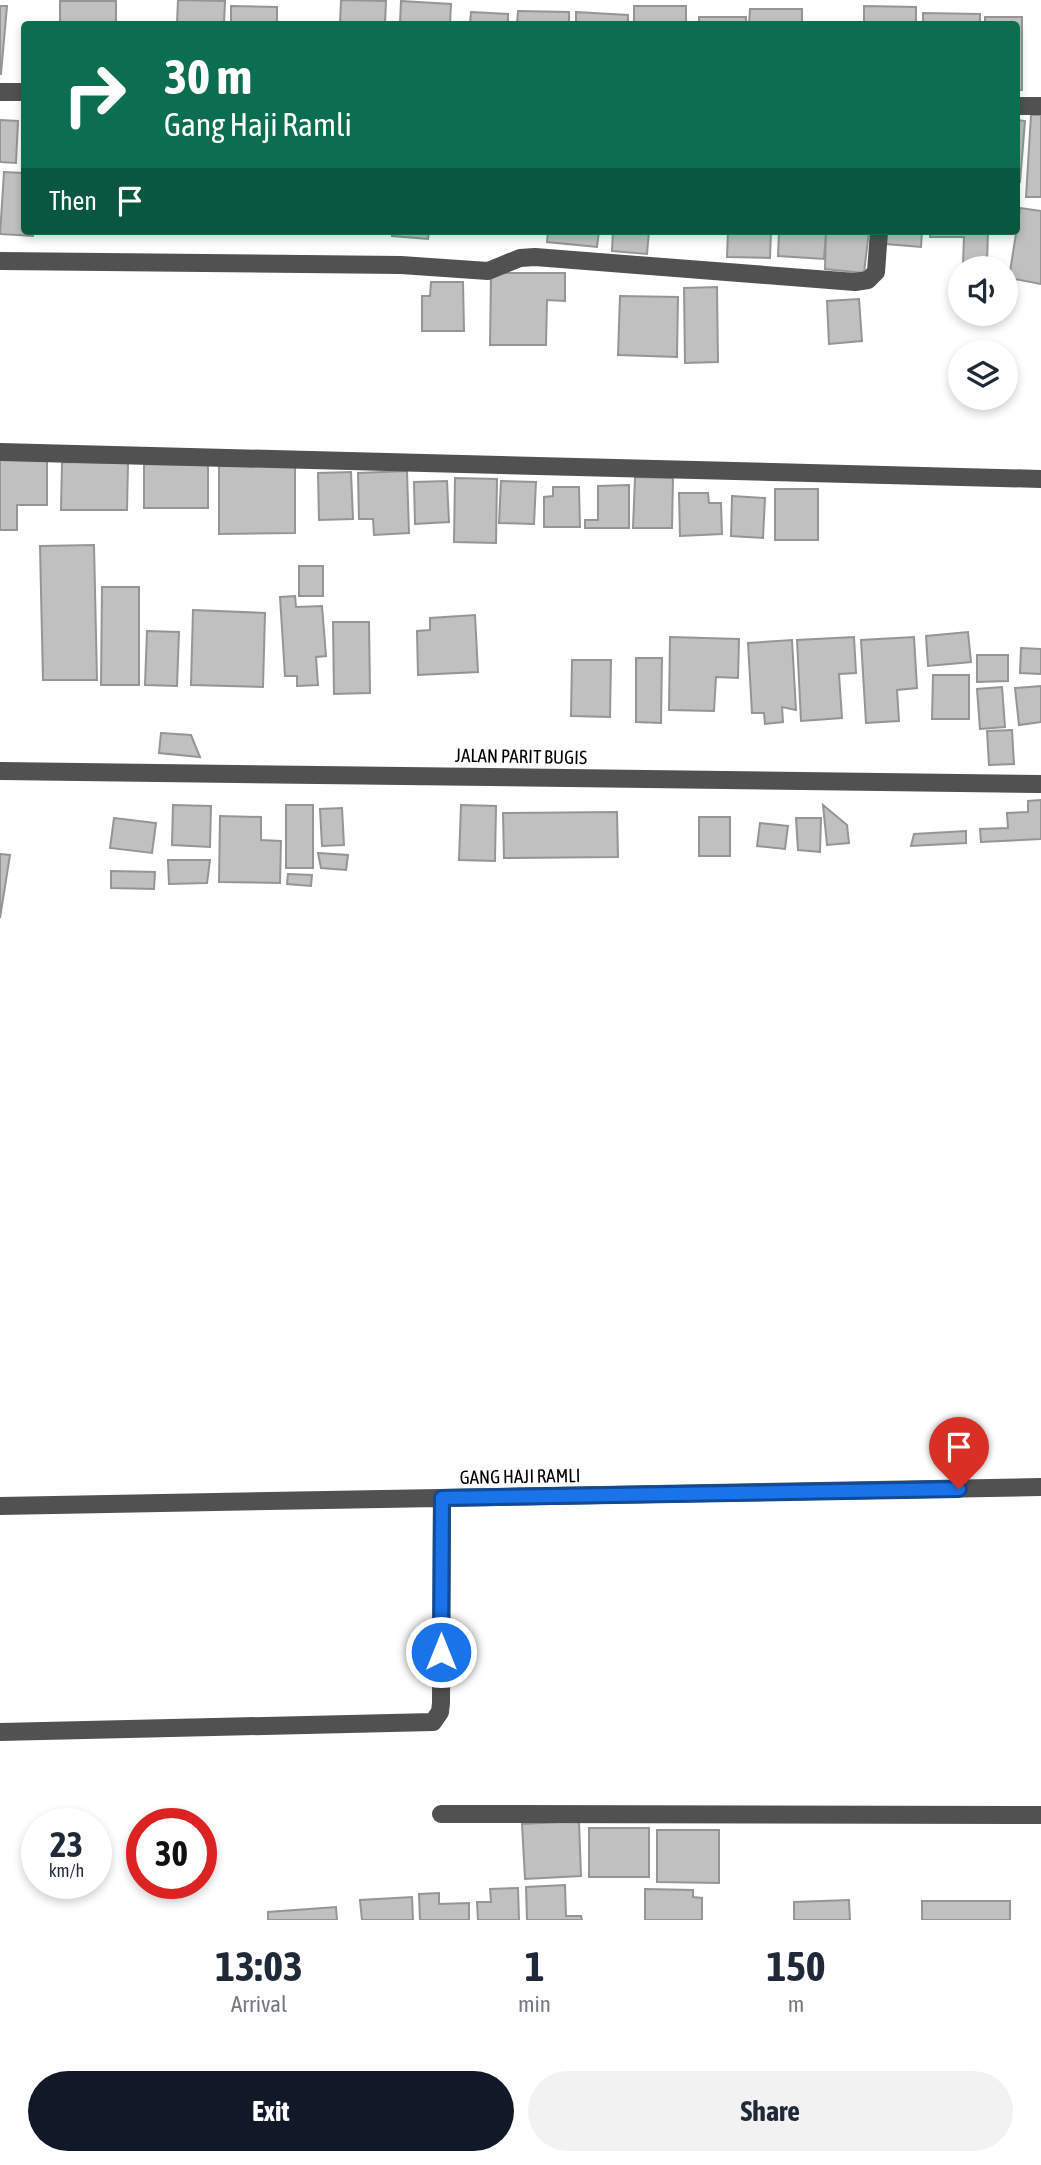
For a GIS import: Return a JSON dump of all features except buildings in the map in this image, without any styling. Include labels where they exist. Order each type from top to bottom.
[{"type":"street","points":[[0,92],[21,92]]},
{"type":"street","points":[[1020,106],[1041,106]]},
{"type":"street","points":[[0,261],[401,265],[488,271],[520,258],[535,257],[855,282],[868,280],[876,272],[879,235]]},
{"type":"street","points":[[0,452],[1041,479]]},
{"type":"street","name":"JALAN PARIT BUGIS","points":[[0,771],[1041,784]]},
{"type":"street","name":"GANG HAJI RAMLI","points":[[0,1506],[1041,1488]]},
{"type":"street","points":[[0,1732],[433,1722],[440,1712],[441,1703],[442,1498]]},
{"type":"street","points":[[441,1814],[1041,1815]]},
{"type":"route","points":[[441,1652],[442,1498],[959,1489]]}]
